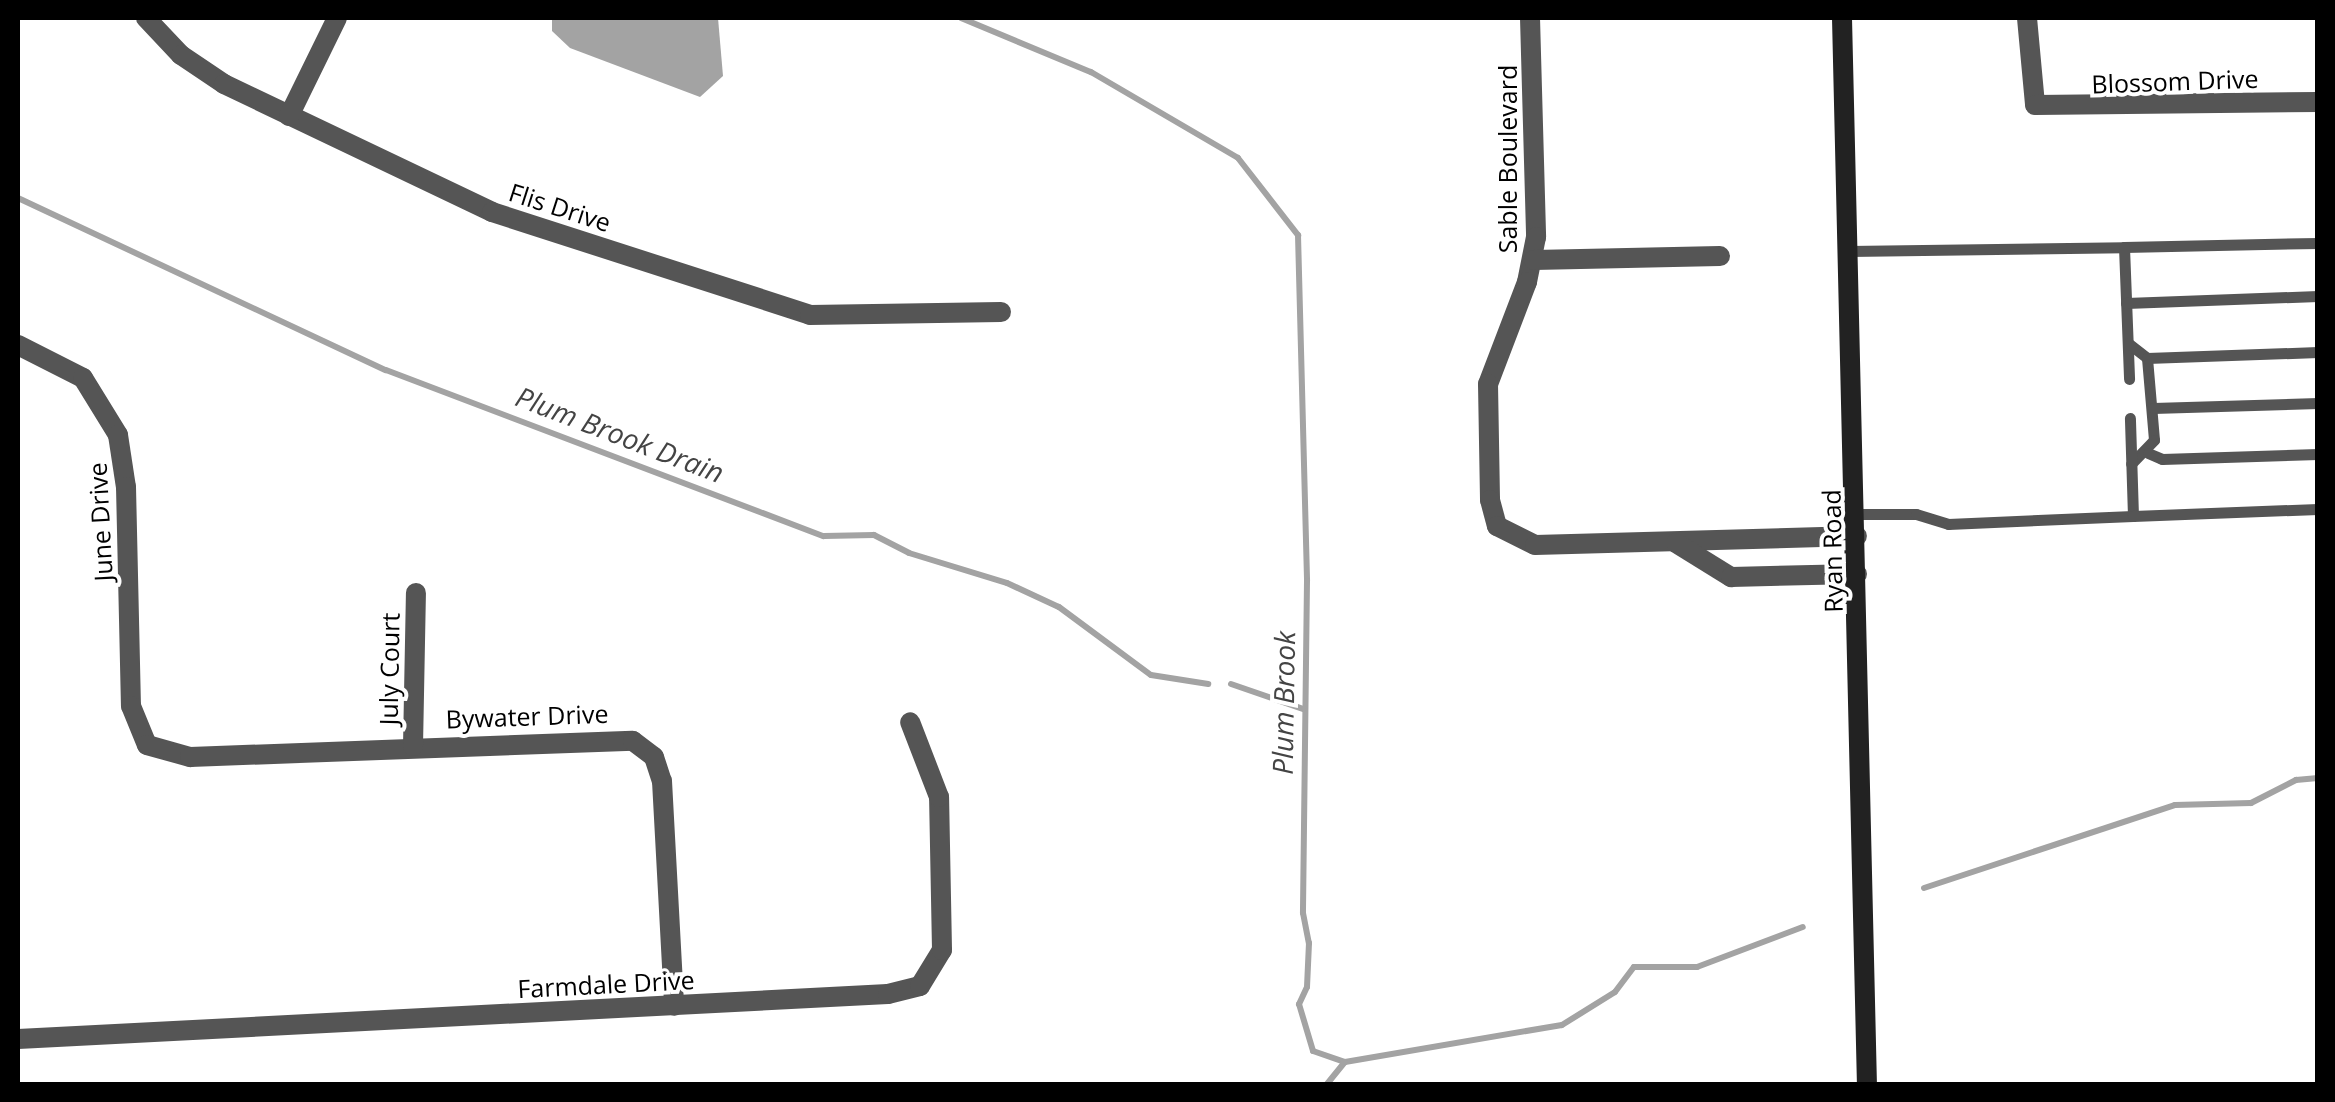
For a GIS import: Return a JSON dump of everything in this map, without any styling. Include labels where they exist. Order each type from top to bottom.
[{"type":"main road","name":"Ryan Road","points":[[1842,18],[1866,1084]]},
{"type":"street","name":"Flis Drive","points":[[146,18],[201,71],[492,212],[786,309],[832,317],[1001,312]]},
{"type":"street","points":[[289,116],[337,18]]},
{"type":"street","name":"Sable Boulevard","points":[[1530,18],[1534,260],[1488,384],[1490,500],[1496,526],[1535,546],[1676,542],[1856,525]]},
{"type":"street","name":"Blossom Drive","points":[[2027,18],[2035,105],[2318,102]]},
{"type":"street","points":[[1534,260],[1720,256]]},
{"type":"street","name":"June Drive","points":[[18,346],[83,378],[118,435],[126,488],[131,706],[147,745]]},
{"type":"street","points":[[1676,542],[1731,576],[1857,574]]},
{"type":"street","name":"July Court","points":[[413,746],[416,593]]},
{"type":"street","name":"Farmdale Drive","points":[[18,1039],[888,994],[920,986],[932,976],[942,950],[938,797],[910,722]]},
{"type":"street","name":"Bywater Drive","points":[[147,745],[190,757],[619,737],[646,748],[662,781],[674,1006]]},
{"type":"lane","points":[[1849,251],[2318,243]]},
{"type":"lane","points":[[2124,246],[2129,379]]},
{"type":"lane","points":[[2126,303],[2318,296]]},
{"type":"lane","points":[[2128,343],[2147,358],[2318,352]]},
{"type":"lane","points":[[2147,358],[2153,408],[2148,453]]},
{"type":"lane","points":[[2153,408],[2318,402]]},
{"type":"lane","points":[[2130,418],[2133,516]]},
{"type":"lane","points":[[2148,453],[2162,459],[2318,454]]},
{"type":"lane","points":[[2131,464],[2148,453]]},
{"type":"lane","points":[[1856,525],[1916,514],[1948,524],[2318,510]]},
{"type":"shaded area","points":[[552,18],[718,18],[723,76],[700,97],[570,48],[552,31]]},
{"type":"waterway","name":"Plum Brook","points":[[961,18],[1091,72],[1238,158],[1298,235],[1307,581],[1303,913],[1309,943],[1307,987],[1299,1004],[1313,1051],[1345,1062],[1562,1025],[1615,992],[1634,967],[1697,967],[1803,927]]},
{"type":"waterway","name":"Plum Brook Drain","points":[[18,198],[386,370],[824,536],[874,535],[909,553],[1007,583],[1059,607],[1151,675],[1208,684]]},
{"type":"waterway","name":"Plum Brook Drain","points":[[1231,684],[1303,709]]},
{"type":"waterway","name":"Plum Brook","points":[[1924,888],[2175,805],[2251,803],[2296,780],[2318,778]]},
{"type":"waterway","points":[[1327,1084],[1345,1062]]}]
